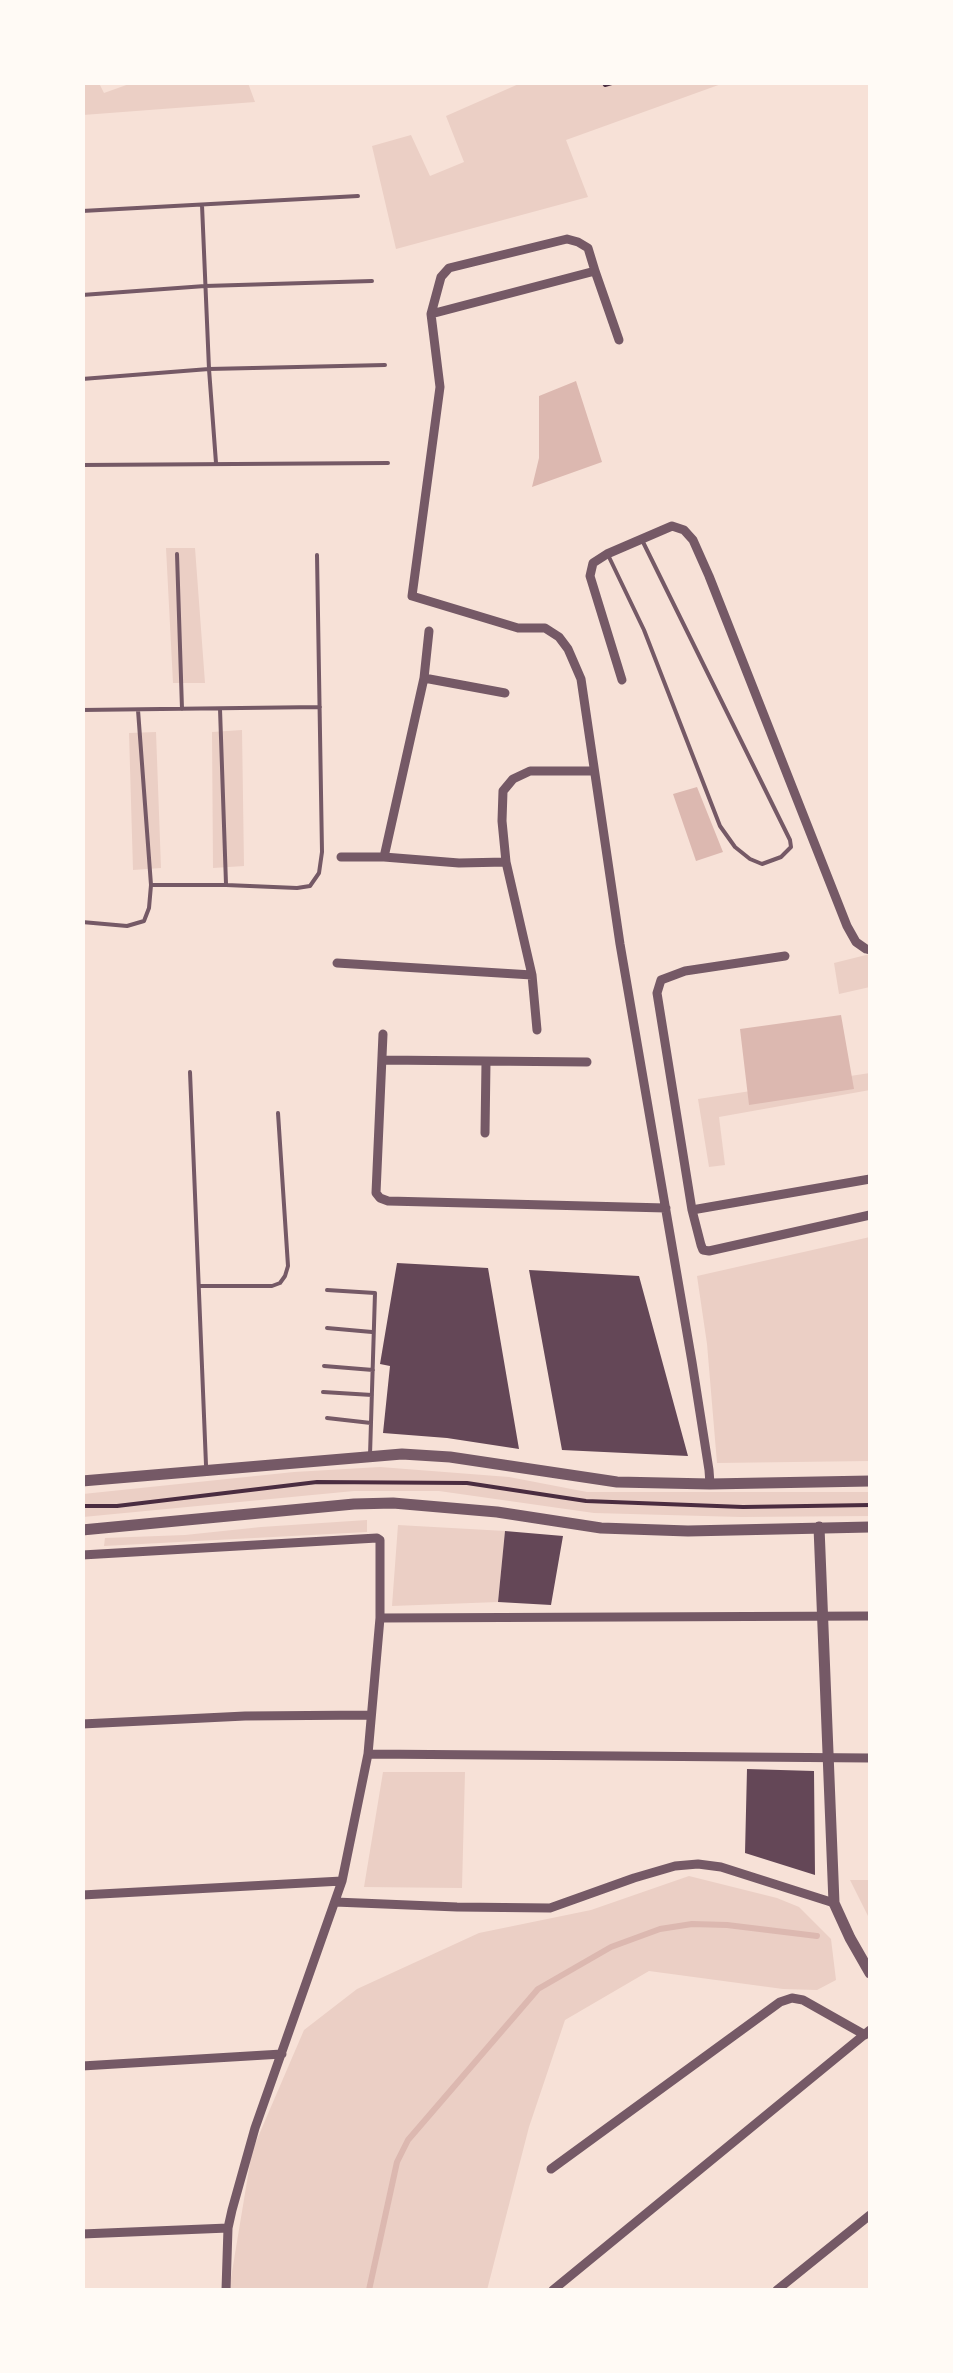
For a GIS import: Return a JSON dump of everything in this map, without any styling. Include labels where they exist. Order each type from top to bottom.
[{"type":"street","points":[[619,340],[588,248],[567,238],[449,268],[441,277],[431,314],[440,387],[412,596],[518,628],[545,628],[559,636],[575,661],[581,679],[710,1484]]},
{"type":"street","points":[[431,314],[595,271]]},
{"type":"street","points":[[622,680],[590,576],[593,563],[672,526],[684,530],[693,540],[847,926],[856,942],[870,950]]},
{"type":"street","points":[[384,858],[424,678],[429,631]]},
{"type":"street","points":[[424,678],[505,693]]},
{"type":"street","points":[[537,1030],[532,975],[506,862],[503,791],[513,779],[530,772],[594,771]]},
{"type":"street","points":[[341,857],[459,864],[506,862]]},
{"type":"street","points":[[785,956],[685,972],[661,980],[657,994],[701,1245],[708,1251],[870,1215]]},
{"type":"street","points":[[336,964],[532,975]]},
{"type":"street","points":[[383,1034],[376,1192],[380,1198],[388,1202],[666,1208]]},
{"type":"street","points":[[382,1060],[587,1062]]},
{"type":"street","points":[[486,1062],[486,1133]]},
{"type":"street","points":[[692,1210],[870,1179]]},
{"type":"street","points":[[82,1482],[402,1454],[450,1457],[618,1482],[870,1482]]},
{"type":"street","points":[[82,1530],[392,1503],[496,1512],[601,1528],[688,1531],[870,1527]]},
{"type":"street","points":[[814,1527],[822,1616],[834,1903],[870,1973]]},
{"type":"street","points":[[82,1555],[379,1538],[380,1618],[368,1754],[336,1902],[255,2128],[228,2228],[226,2290]]},
{"type":"street","points":[[380,1618],[870,1616]]},
{"type":"street","points":[[82,1724],[371,1715]]},
{"type":"street","points":[[368,1754],[870,1758]]},
{"type":"street","points":[[336,1902],[550,1908],[634,1878],[698,1864],[721,1867],[834,1903]]},
{"type":"street","points":[[82,1895],[342,1881]]},
{"type":"street","points":[[551,2169],[780,2002],[803,2000],[868,2032],[553,2290]]},
{"type":"street","points":[[82,2066],[282,2054]]},
{"type":"street","points":[[777,2290],[870,2216]]},
{"type":"street","points":[[82,2234],[228,2228]]},
{"type":"lane","points":[[82,210],[358,196]]},
{"type":"lane","points":[[202,205],[216,463]]},
{"type":"lane","points":[[82,295],[205,286],[372,281]]},
{"type":"lane","points":[[82,378],[209,369],[385,365]]},
{"type":"lane","points":[[82,466],[388,463]]},
{"type":"lane","points":[[607,554],[644,630],[720,826],[734,847],[750,859],[762,864],[781,857],[791,848],[790,840],[642,540]]},
{"type":"lane","points":[[177,554],[182,710]]},
{"type":"lane","points":[[151,886],[297,888],[310,886],[319,873],[322,852],[317,554]]},
{"type":"lane","points":[[82,710],[320,707]]},
{"type":"lane","points":[[220,709],[226,885]]},
{"type":"lane","points":[[82,922],[127,926],[144,921],[149,908],[151,886],[138,710]]},
{"type":"lane","points":[[190,1072],[206,1470]]},
{"type":"lane","points":[[200,1286],[272,1286],[285,1276],[288,1266],[278,1113]]},
{"type":"lane","points":[[326,1290],[375,1294],[370,1455]]},
{"type":"lane","points":[[327,1328],[374,1332]]},
{"type":"lane","points":[[324,1366],[373,1370]]},
{"type":"lane","points":[[323,1392],[372,1395]]},
{"type":"lane","points":[[327,1418],[371,1422]]},
{"type":"path","points":[[603,82],[614,82]]},
{"type":"path","points":[[814,1527],[820,1482]]},
{"type":"shaded area","points":[[99,83],[104,93],[132,83],[248,83],[255,102],[83,115],[83,84]]},
{"type":"shaded area","points":[[521,83],[724,83],[566,140],[588,197],[396,249],[372,146],[411,135],[430,176],[464,162],[446,116]]},
{"type":"shaded area","points":[[576,381],[602,462],[532,487],[539,458],[539,396]]},
{"type":"shaded area","points":[[166,548],[195,548],[205,683],[173,683]]},
{"type":"shaded area","points":[[242,730],[244,866],[213,868],[212,732]]},
{"type":"shaded area","points":[[156,732],[161,868],[133,870],[129,733]]},
{"type":"shaded area","points":[[697,787],[723,852],[696,861],[673,794]]},
{"type":"shaded area","points":[[870,954],[870,987],[839,994],[834,963]]},
{"type":"shaded area","points":[[841,1015],[854,1089],[749,1105],[740,1029]]},
{"type":"shaded area","points":[[870,1073],[870,1090],[719,1117],[725,1165],[709,1167],[698,1099]]},
{"type":"shaded area","points":[[870,1237],[870,1461],[717,1463],[697,1276]]},
{"type":"shaded area","points":[[380,1467],[509,1477],[587,1492],[870,1492],[870,1516],[594,1513],[439,1491],[354,1491],[83,1517],[83,1494]]},
{"type":"shaded area","points":[[367,1520],[367,1532],[104,1546],[105,1538]]},
{"type":"shaded area","points":[[398,1525],[505,1531],[498,1602],[392,1606]]},
{"type":"shaded area","points":[[383,1772],[465,1772],[462,1888],[364,1887]]},
{"type":"shaded area","points":[[689,1876],[799,1907],[831,1939],[836,1980],[817,1990],[783,1989],[649,1971],[565,2020],[529,2127],[487,2290],[229,2290],[252,2151],[304,2030],[357,1989],[479,1933],[591,1910]]},
{"type":"shaded area","points":[[850,1880],[870,1880],[870,1920]]},
{"type":"building","points":[[397,1263],[488,1268],[519,1449],[383,1433],[390,1366],[380,1364]]},
{"type":"building","points":[[529,1270],[639,1276],[688,1456],[562,1450]]},
{"type":"building","points":[[505,1531],[563,1536],[551,1605],[498,1602]]},
{"type":"building","points":[[747,1769],[814,1771],[815,1875],[745,1853]]},
{"type":"waterway","points":[[369,2290],[397,2162],[408,2140],[538,1989],[611,1947],[660,1929],[692,1924],[727,1925],[817,1936]]}]
